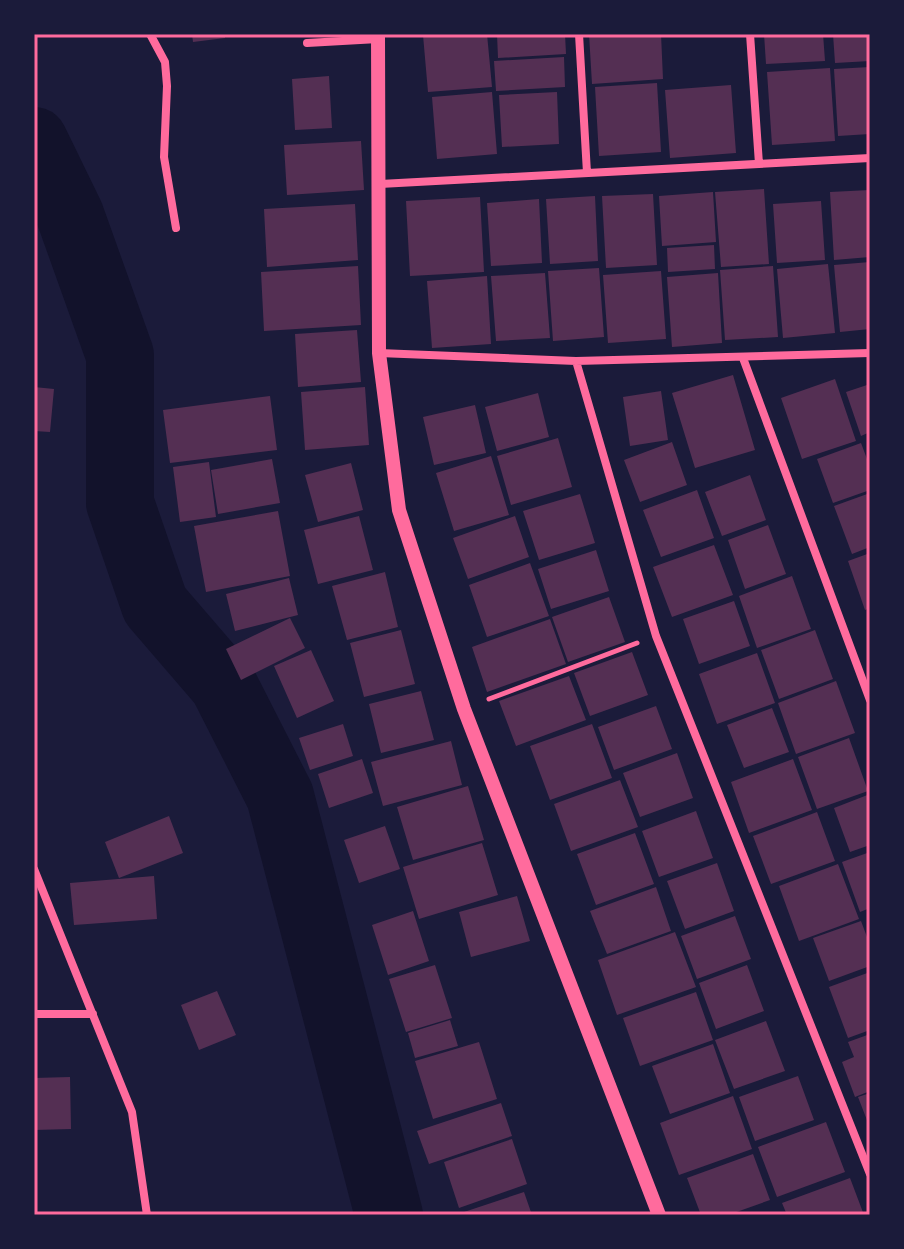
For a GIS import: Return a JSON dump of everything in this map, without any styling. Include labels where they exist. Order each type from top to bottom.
[{"type":"street","points":[[150,34],[165,62],[164,157],[176,228]]},
{"type":"street","points":[[579,34],[587,173]]},
{"type":"street","points":[[750,34],[759,164]]},
{"type":"street","points":[[307,43],[378,37],[379,353],[399,510],[464,709],[659,1215]]},
{"type":"street","points":[[380,184],[870,158]]},
{"type":"street","points":[[379,353],[576,361],[870,353]]},
{"type":"street","points":[[743,358],[870,700]]},
{"type":"street","points":[[576,361],[656,636],[870,1174]]},
{"type":"street","points":[[34,869],[132,1112],[147,1215]]},
{"type":"street","points":[[34,1014],[93,1014]]},
{"type":"path","points":[[464,709],[656,636]]},
{"type":"building","points":[[192,34],[225,34],[225,38],[193,42]]},
{"type":"building","points":[[487,34],[492,87],[428,92],[423,35]]},
{"type":"building","points":[[497,34],[565,34],[566,54],[498,58]]},
{"type":"building","points":[[589,34],[661,34],[663,79],[592,84]]},
{"type":"building","points":[[764,34],[823,34],[825,61],[766,64]]},
{"type":"building","points":[[833,34],[870,34],[870,61],[835,63]]},
{"type":"building","points":[[564,57],[565,87],[496,91],[494,61]]},
{"type":"building","points":[[870,67],[870,134],[838,136],[834,69]]},
{"type":"building","points":[[830,68],[835,141],[772,145],[767,72]]},
{"type":"building","points":[[329,76],[332,128],[295,130],[292,79]]},
{"type":"building","points":[[657,83],[661,152],[599,156],[595,87]]},
{"type":"building","points":[[731,85],[736,153],[670,158],[665,90]]},
{"type":"building","points":[[492,92],[497,154],[437,159],[432,97]]},
{"type":"building","points":[[557,92],[559,144],[502,147],[499,95]]},
{"type":"building","points":[[361,141],[364,190],[287,195],[284,145]]},
{"type":"building","points":[[764,189],[769,264],[721,267],[715,192]]},
{"type":"building","points":[[870,190],[870,257],[834,260],[830,192]]},
{"type":"building","points":[[713,192],[716,242],[662,246],[659,196]]},
{"type":"building","points":[[653,194],[657,265],[606,268],[602,196]]},
{"type":"building","points":[[595,196],[598,261],[550,264],[546,199]]},
{"type":"building","points":[[480,197],[484,272],[410,276],[406,201]]},
{"type":"building","points":[[539,199],[542,263],[491,266],[487,203]]},
{"type":"building","points":[[821,201],[825,260],[777,263],[773,204]]},
{"type":"building","points":[[355,204],[358,260],[267,267],[264,209]]},
{"type":"building","points":[[714,245],[715,269],[668,272],[667,248]]},
{"type":"building","points":[[870,262],[870,329],[840,332],[834,265]]},
{"type":"building","points":[[828,264],[835,333],[783,338],[777,269]]},
{"type":"building","points":[[358,266],[361,325],[264,331],[261,272]]},
{"type":"building","points":[[773,266],[778,337],[725,340],[720,270]]},
{"type":"building","points":[[599,268],[604,337],[553,341],[548,271]]},
{"type":"building","points":[[661,271],[666,339],[608,343],[603,275]]},
{"type":"building","points":[[545,273],[550,338],[496,341],[491,276]]},
{"type":"building","points":[[718,273],[722,343],[672,347],[667,277]]},
{"type":"building","points":[[487,276],[491,344],[432,348],[427,281]]},
{"type":"building","points":[[357,330],[361,382],[298,387],[295,334]]},
{"type":"building","points":[[733,375],[755,450],[695,468],[672,393]]},
{"type":"building","points":[[835,379],[856,441],[802,459],[781,398]]},
{"type":"building","points":[[870,384],[870,432],[861,436],[846,392]]},
{"type":"building","points":[[34,387],[54,389],[50,432],[34,431]]},
{"type":"building","points":[[365,387],[369,445],[305,450],[301,392]]},
{"type":"building","points":[[661,391],[668,440],[630,446],[623,397]]},
{"type":"building","points":[[538,393],[549,437],[497,451],[485,407]]},
{"type":"building","points":[[270,396],[277,450],[170,463],[163,410]]},
{"type":"building","points":[[475,405],[486,453],[434,465],[423,417]]},
{"type":"building","points":[[558,438],[572,487],[511,505],[497,456]]},
{"type":"building","points":[[672,442],[687,485],[640,502],[624,460]]},
{"type":"building","points":[[861,443],[870,467],[870,490],[833,503],[817,459]]},
{"type":"building","points":[[491,456],[509,515],[454,531],[436,473]]},
{"type":"building","points":[[272,459],[280,503],[218,514],[211,470]]},
{"type":"building","points":[[209,462],[216,517],[180,522],[173,467]]},
{"type":"building","points":[[351,463],[363,510],[318,522],[305,475]]},
{"type":"building","points":[[750,475],[766,520],[722,536],[705,492]]},
{"type":"building","points":[[697,490],[714,538],[661,557],[643,510]]},
{"type":"building","points":[[870,493],[870,547],[852,554],[834,506]]},
{"type":"building","points":[[580,494],[595,543],[539,560],[523,511]]},
{"type":"building","points":[[278,511],[290,576],[206,592],[194,526]]},
{"type":"building","points":[[359,516],[373,570],[318,584],[304,530]]},
{"type":"building","points":[[515,516],[529,557],[468,579],[453,538]]},
{"type":"building","points":[[768,525],[786,574],[745,589],[728,540]]},
{"type":"building","points":[[714,545],[733,595],[672,617],[653,567]]},
{"type":"building","points":[[596,550],[609,591],[551,609],[538,569]]},
{"type":"building","points":[[870,553],[870,608],[865,610],[848,561]]},
{"type":"building","points":[[530,563],[549,616],[487,637],[469,585]]},
{"type":"building","points":[[385,572],[398,627],[347,640],[332,586]]},
{"type":"building","points":[[792,576],[811,629],[757,648],[739,596]]},
{"type":"building","points":[[289,578],[298,615],[235,631],[226,594]]},
{"type":"building","points":[[609,597],[625,642],[568,662],[552,617]]},
{"type":"building","points":[[734,601],[750,646],[699,664],[683,619]]},
{"type":"building","points":[[290,618],[305,648],[241,680],[226,649]]},
{"type":"building","points":[[550,619],[566,664],[487,692],[472,647]]},
{"type":"building","points":[[401,630],[415,684],[364,697],[350,643]]},
{"type":"building","points":[[815,630],[833,679],[779,699],[761,650]]},
{"type":"building","points":[[311,650],[334,701],[297,718],[274,666]]},
{"type":"building","points":[[632,652],[648,695],[590,716],[574,673]]},
{"type":"building","points":[[757,653],[775,703],[717,724],[699,674]]},
{"type":"building","points":[[569,676],[586,720],[516,746],[499,701]]},
{"type":"building","points":[[836,681],[855,733],[796,754],[778,703]]},
{"type":"building","points":[[421,691],[434,740],[381,753],[369,704]]},
{"type":"building","points":[[656,706],[672,749],[614,770],[598,727]]},
{"type":"building","points":[[772,708],[789,752],[744,768],[727,725]]},
{"type":"building","points":[[343,724],[353,756],[310,770],[299,738]]},
{"type":"building","points":[[592,724],[612,778],[550,800],[530,746]]},
{"type":"building","points":[[849,738],[868,791],[817,809],[798,757]]},
{"type":"building","points":[[451,741],[462,785],[383,806],[371,762]]},
{"type":"building","points":[[677,753],[693,798],[640,817],[623,773]]},
{"type":"building","points":[[362,759],[373,793],[329,808],[318,774]]},
{"type":"building","points":[[793,759],[812,810],[749,833],[731,782]]},
{"type":"building","points":[[620,780],[638,827],[571,851],[554,804]]},
{"type":"building","points":[[468,786],[484,840],[413,860],[397,807]]},
{"type":"building","points":[[870,794],[870,845],[850,852],[834,808]]},
{"type":"building","points":[[696,811],[713,858],[659,877],[642,831]]},
{"type":"building","points":[[817,812],[835,861],[771,884],[753,836]]},
{"type":"building","points":[[169,816],[183,853],[119,878],[105,842]]},
{"type":"building","points":[[385,826],[400,869],[359,883],[344,840]]},
{"type":"building","points":[[635,833],[654,884],[596,905],[577,854]]},
{"type":"building","points":[[482,843],[498,895],[419,919],[403,867]]},
{"type":"building","points":[[870,852],[870,908],[860,912],[842,862]]},
{"type":"building","points":[[717,863],[734,911],[685,929],[667,881]]},
{"type":"building","points":[[838,864],[859,919],[799,941],[779,886]]},
{"type":"building","points":[[154,876],[157,919],[74,925],[70,883]]},
{"type":"building","points":[[656,887],[671,931],[607,954],[590,911]]},
{"type":"building","points":[[517,896],[530,941],[471,957],[459,912]]},
{"type":"building","points":[[413,911],[429,961],[388,975],[372,925]]},
{"type":"building","points":[[735,916],[751,959],[697,979],[681,936]]},
{"type":"building","points":[[861,921],[870,945],[870,966],[829,981],[813,938]]},
{"type":"building","points":[[675,932],[696,987],[617,1015],[598,960]]},
{"type":"building","points":[[435,965],[452,1018],[406,1032],[389,979]]},
{"type":"building","points":[[747,965],[764,1011],[716,1029],[699,983]]},
{"type":"building","points":[[870,972],[870,1030],[848,1038],[829,987]]},
{"type":"building","points":[[217,991],[236,1035],[199,1050],[181,1005]]},
{"type":"building","points":[[696,992],[713,1040],[640,1066],[623,1018]]},
{"type":"building","points":[[450,1020],[458,1046],[415,1058],[408,1033]]},
{"type":"building","points":[[766,1021],[785,1071],[734,1089],[715,1040]]},
{"type":"building","points":[[870,1034],[870,1091],[855,1097],[842,1062],[854,1057],[848,1042]]},
{"type":"building","points":[[479,1042],[497,1099],[433,1119],[415,1061]]},
{"type":"building","points":[[713,1044],[730,1093],[670,1114],[652,1066]]},
{"type":"building","points":[[798,1076],[814,1120],[755,1141],[739,1097]]},
{"type":"building","points":[[70,1077],[71,1129],[34,1130],[34,1078]]},
{"type":"building","points":[[870,1093],[870,1128],[858,1097]]},
{"type":"building","points":[[733,1096],[752,1149],[679,1175],[660,1123]]},
{"type":"building","points":[[501,1103],[512,1136],[429,1164],[417,1131]]},
{"type":"building","points":[[826,1122],[845,1172],[777,1197],[758,1147]]},
{"type":"building","points":[[512,1139],[527,1184],[459,1208],[444,1162]]},
{"type":"building","points":[[753,1154],[770,1200],[728,1215],[701,1215],[687,1178]]},
{"type":"building","points":[[850,1178],[864,1215],[787,1215],[782,1203]]},
{"type":"building","points":[[524,1192],[532,1215],[465,1215],[464,1212]]},
{"type":"waterway","points":[[34,141],[70,215],[120,355],[120,503],[155,605],[223,684],[280,796],[389,1215]]}]
